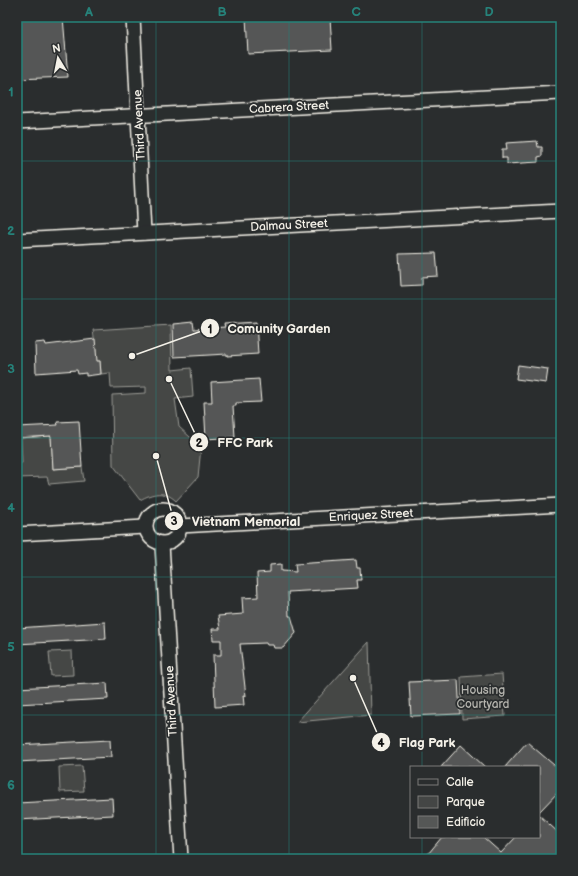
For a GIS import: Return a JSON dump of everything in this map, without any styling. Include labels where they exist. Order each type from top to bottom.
[{"type":"street","name":"Third Avenue","points":[[134,17],[144,233]]},
{"type":"street","name":"Cabrera Street","points":[[17,122],[561,93]]},
{"type":"street","name":"Dalmau Street","points":[[17,240],[561,211]]},
{"type":"street","name":"Enriquez Street","points":[[180,526],[561,504]]},
{"type":"street","points":[[162,509],[168,509],[177,516],[180,526],[177,536],[173,540],[162,544],[152,540],[149,537],[145,527],[146,522],[152,512],[162,509]]},
{"type":"street","points":[[17,534],[145,527]]},
{"type":"street","name":"Third Avenue","points":[[162,544],[180,859]]},
{"type":"green space","points":[[171,325],[172,370],[191,368],[193,397],[175,399],[179,427],[201,447],[198,477],[176,501],[163,494],[154,494],[140,500],[113,465],[112,395],[146,393],[146,387],[111,388],[110,373],[101,374],[100,361],[92,362],[96,351],[93,330]]},
{"type":"green space","points":[[51,436],[53,469],[82,467],[84,481],[49,484],[47,477],[17,478],[17,464],[22,463],[21,438]]},
{"type":"green space","points":[[369,642],[371,715],[297,722]]},
{"type":"green space","points":[[72,651],[73,675],[51,676],[49,652]]},
{"type":"green space","name":"Housing Courtyard","points":[[502,674],[505,716],[462,719],[461,677]]},
{"type":"green space","points":[[82,766],[84,791],[60,792],[59,767]]},
{"type":"building","points":[[17,17],[63,17],[68,77],[17,79]]},
{"type":"building","points":[[246,17],[330,17],[332,50],[248,54]]},
{"type":"building","points":[[537,141],[538,147],[542,147],[542,156],[538,157],[538,162],[507,164],[507,158],[502,158],[502,149],[507,149],[506,143]]},
{"type":"building","points":[[436,253],[438,276],[422,277],[422,285],[401,286],[399,254]]},
{"type":"building","points":[[193,322],[194,329],[225,327],[224,324],[256,322],[258,354],[174,357],[173,324]]},
{"type":"building","points":[[95,339],[97,361],[100,361],[101,374],[86,376],[86,373],[78,374],[77,370],[36,373],[35,343],[45,342],[46,345]]},
{"type":"building","points":[[518,365],[548,369],[546,383],[516,379]]},
{"type":"building","points":[[259,379],[261,402],[236,403],[236,406],[233,406],[235,437],[206,439],[204,402],[212,402],[211,382]]},
{"type":"building","points":[[79,421],[82,467],[53,469],[51,436],[17,438],[17,427],[58,425],[57,422]]},
{"type":"building","points":[[356,560],[357,568],[360,568],[361,580],[357,580],[358,588],[288,592],[289,616],[291,616],[296,633],[283,648],[274,648],[273,645],[267,645],[266,643],[240,644],[246,696],[243,695],[244,705],[215,707],[213,655],[221,655],[221,640],[213,640],[212,629],[220,629],[218,616],[243,614],[242,598],[258,597],[257,573],[270,572],[270,565],[281,564],[281,571],[296,572],[295,564]]},
{"type":"building","points":[[105,622],[106,639],[17,644],[17,628]]},
{"type":"building","points":[[458,680],[460,714],[411,716],[409,682]]},
{"type":"building","points":[[107,683],[108,699],[17,704],[17,688]]},
{"type":"building","points":[[110,740],[111,757],[17,762],[17,745]]},
{"type":"building","points":[[527,742],[561,771],[561,789],[540,811],[540,766],[506,766]]},
{"type":"building","points":[[461,745],[484,766],[442,766]]},
{"type":"building","points":[[112,798],[113,815],[17,820],[17,803]]},
{"type":"building","points":[[540,816],[561,835],[561,859],[434,859],[428,854],[441,838],[484,838],[501,853],[515,838],[540,838]]},
{"type":"place","name":"Comunity Garden","points":[[132,356]]},
{"type":"place","name":"FFC Park","points":[[169,379]]},
{"type":"place","name":"Vietnam Memorial","points":[[156,456]]},
{"type":"place","name":"Flag Park","points":[[353,678]]}]
